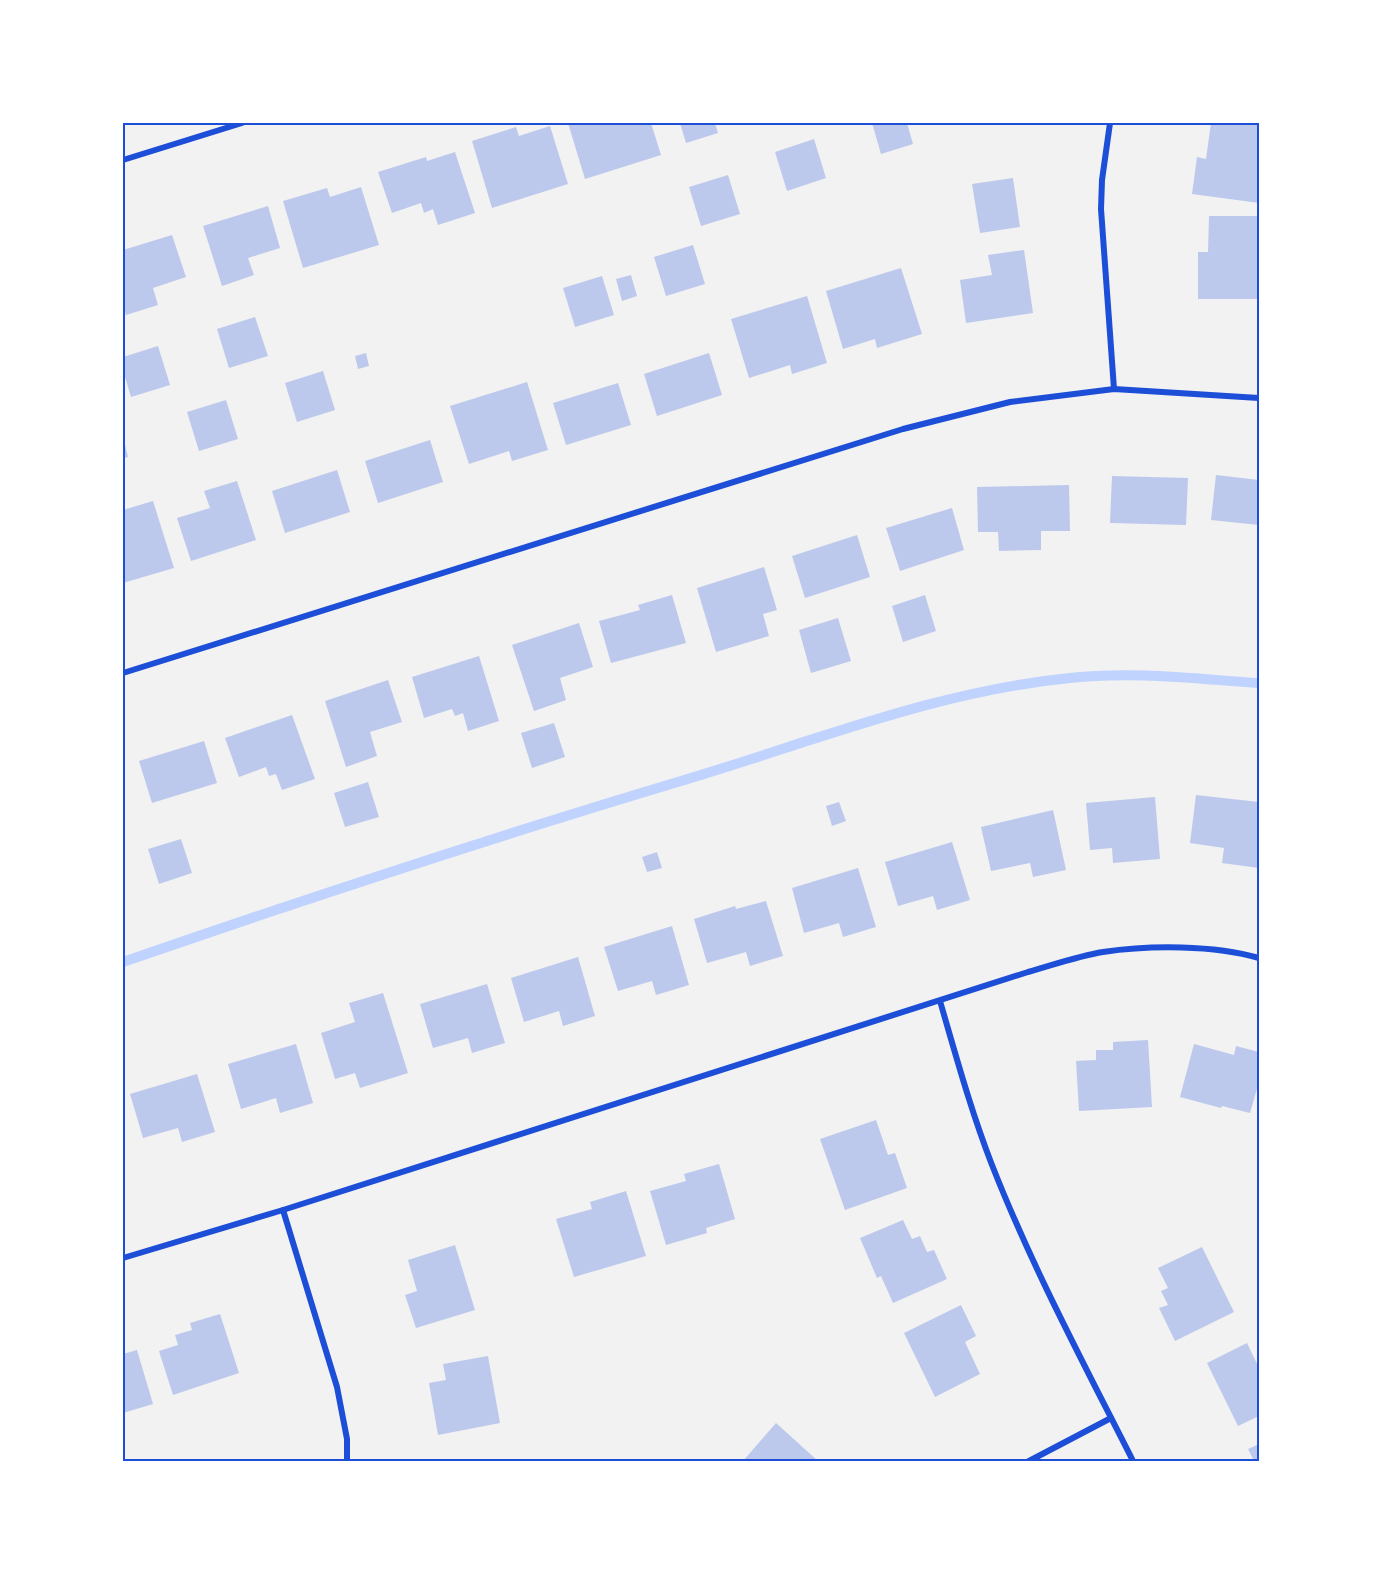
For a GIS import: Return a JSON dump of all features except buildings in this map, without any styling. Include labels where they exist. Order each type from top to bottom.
[{"type":"street","points":[[123,160],[242,123]]},
{"type":"street","points":[[1110,123],[1102,180],[1101,209],[1114,389]]},
{"type":"street","points":[[123,673],[903,429],[1010,402],[1114,389],[1259,398]]},
{"type":"street","points":[[123,1258],[283,1210],[1028,972],[1102,952],[1150,948],[1194,949],[1259,958]]},
{"type":"street","points":[[940,1000],[966,1090],[993,1166],[1050,1297],[1133,1461]]},
{"type":"street","points":[[283,1210],[337,1387],[347,1439],[347,1461]]},
{"type":"street","points":[[1029,1461],[1112,1418]]},
{"type":"waterway","points":[[123,962],[332,891],[541,824],[922,706],[1020,685],[1094,676],[1164,676],[1259,683]]}]
